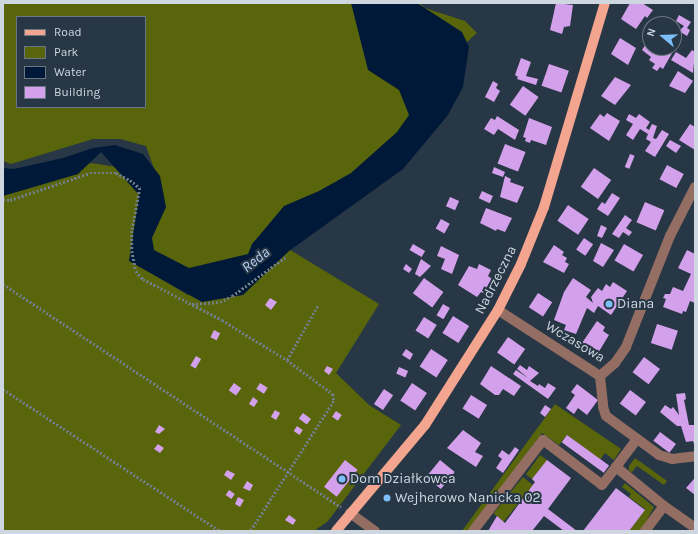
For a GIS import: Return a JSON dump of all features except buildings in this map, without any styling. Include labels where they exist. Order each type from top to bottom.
[{"type":"main road","name":"Nadrzeczna","points":[[336,531],[346,510],[425,425],[498,310],[521,264],[544,207],[605,3]]},
{"type":"street","name":"Wczasowa","points":[[498,310],[600,376],[615,363],[626,347],[670,236],[695,187]]},
{"type":"street","points":[[600,376],[603,407],[606,416],[659,455],[672,459],[695,456]]},
{"type":"street","points":[[473,531],[543,440],[602,485],[637,439]]},
{"type":"street","points":[[616,468],[664,506],[695,528]]},
{"type":"street","points":[[645,531],[664,506]]},
{"type":"street","points":[[346,510],[375,531]]},
{"type":"path","points":[[3,199],[10,200],[90,173],[116,173],[130,180],[140,188],[132,231],[132,251],[136,271],[143,279],[192,304],[287,360],[330,391],[334,401],[251,531]]},
{"type":"path","points":[[192,304],[220,302],[232,296],[287,256]]},
{"type":"path","points":[[3,284],[346,510]]},
{"type":"path","points":[[287,360],[318,305]]},
{"type":"path","points":[[3,389],[220,531]]},
{"type":"green space","points":[[3,3],[419,3],[425,8],[465,21],[477,33],[415,88],[421,116],[240,269],[188,277],[145,250],[156,174],[146,146],[120,139],[93,139],[11,164],[3,161]]},
{"type":"green space","points":[[91,163],[130,169],[143,183],[149,272],[188,295],[217,297],[287,248],[379,304],[336,373],[369,405],[401,425],[328,521],[314,531],[3,531],[3,191]]},
{"type":"green space","points":[[555,404],[621,449],[614,460],[605,453],[600,460],[567,435],[559,445],[542,433],[468,531],[462,531]]},
{"type":"green space","points":[[540,455],[547,460],[533,480],[526,474]]},
{"type":"green space","points":[[635,458],[667,481],[664,485],[637,466],[632,472],[629,471],[629,466]]},
{"type":"green space","points":[[523,477],[533,485],[504,522],[493,514]]},
{"type":"green space","points":[[625,483],[654,507],[641,531],[629,531],[645,509],[629,497],[631,494],[622,487]]},
{"type":"water","name":"Reda","points":[[351,3],[417,3],[462,32],[469,47],[463,87],[448,115],[403,169],[289,251],[243,295],[202,302],[129,261],[139,195],[101,152],[78,174],[3,196],[3,168],[14,169],[63,158],[93,148],[115,145],[143,154],[160,176],[166,207],[152,238],[154,250],[189,268],[248,254],[252,244],[284,206],[319,191],[351,173],[397,132],[409,115],[399,90],[368,70]]},
{"type":"place","name":"Diana","points":[[609,304]]},
{"type":"place","name":"Dom Działkowca","points":[[342,479]]},
{"type":"place","name":"Wejherowo Nanicka 02","points":[[387,498]]}]
